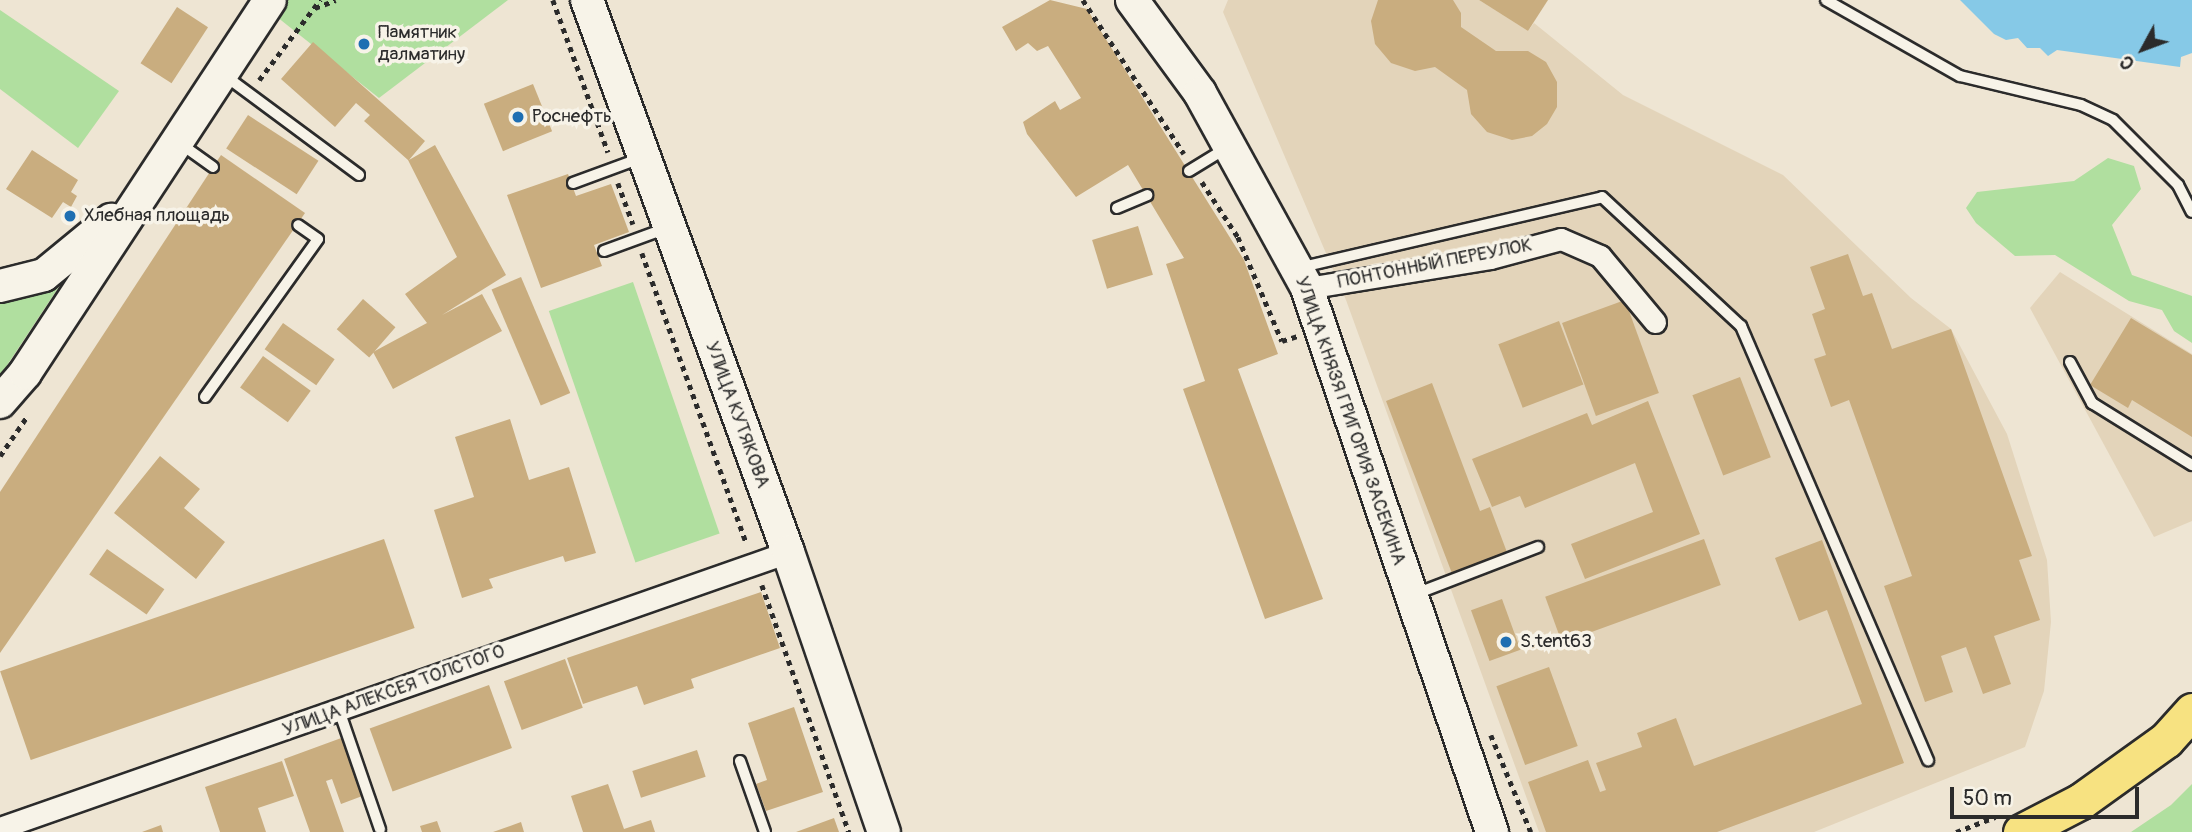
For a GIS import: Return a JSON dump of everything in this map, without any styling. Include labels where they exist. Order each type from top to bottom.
[{"type":"main road","name":"УЛИЦА КУТЯКОВА","points":[[587,0],[627,163],[667,228],[788,552],[884,832]]},
{"type":"main road","name":"УЛИЦА КНЯЗЯ ГРИГОРИЯ ЗАСЕКИНА","points":[[1132,0],[1200,93],[1301,278],[1492,832]]},
{"type":"main road","points":[[0,412],[268,1]]},
{"type":"main road","points":[[0,286],[44,275],[143,191]]},
{"type":"main road","points":[[0,402],[25,373]]},
{"type":"main road","points":[[2021,832],[2092,793],[2166,740],[2192,711]]},
{"type":"street","name":"ПОНТОННЫЙ ПЕРЕУЛОК","points":[[1301,278],[1490,258],[1561,239],[1600,256],[1655,322]]},
{"type":"street","name":"УЛИЦА АЛЕКСЕЯ ТОЛСТОГО","points":[[0,828],[788,552]]},
{"type":"lane","points":[[1826,0],[1960,76],[2081,105],[2113,120],[2178,185],[2192,212]]},
{"type":"lane","points":[[222,73],[359,175]]},
{"type":"lane","points":[[176,141],[213,167]]},
{"type":"lane","points":[[1189,171],[1230,146]]},
{"type":"lane","points":[[573,183],[627,163]]},
{"type":"lane","points":[[1117,208],[1147,195]]},
{"type":"lane","points":[[1301,278],[1602,197],[1741,326],[1928,760]]},
{"type":"lane","points":[[205,397],[318,239],[298,225]]},
{"type":"lane","points":[[604,251],[667,228]]},
{"type":"lane","points":[[2070,362],[2092,404],[2192,465]]},
{"type":"lane","points":[[1412,596],[1538,547]]},
{"type":"lane","points":[[339,710],[380,829]]},
{"type":"lane","points":[[740,761],[765,832]]},
{"type":"path","points":[[314,8],[336,0]]},
{"type":"path","points":[[553,0],[627,163],[637,238],[849,832]]},
{"type":"path","points":[[1956,832],[1979,824]]},
{"type":"shaded area","points":[[1228,0],[1479,0],[1528,31],[1534,23],[1623,95],[1783,175],[1911,298],[1951,329],[2007,434],[2047,560],[2051,622],[2044,691],[2025,747],[1814,832],[1539,832],[1346,300],[1223,12]]},
{"type":"shaded area","points":[[2060,272],[2192,354],[2192,521],[2154,537],[2030,308]]},
{"type":"green space","points":[[287,0],[508,0],[379,98],[277,17]]},
{"type":"green space","name":"Хлебная площадь","points":[[0,10],[119,91],[78,148],[0,89]]},
{"type":"green space","points":[[2108,158],[2134,166],[2141,189],[2112,225],[2132,275],[2192,296],[2192,343],[2174,331],[2162,310],[2129,301],[2055,255],[2015,256],[1976,223],[1966,208],[1977,192],[2074,181]]},
{"type":"green space","points":[[62,282],[0,376],[0,303],[31,297]]},
{"type":"green space","points":[[633,282],[720,534],[635,562],[549,311]]},
{"type":"green space","points":[[2192,784],[2192,832],[2131,832],[2171,805]]},
{"type":"water","points":[[1960,0],[2192,0],[2192,53],[2181,57],[2180,67],[2057,50],[2048,56],[2040,48],[2027,48],[2018,38],[2006,40],[1994,34]]},
{"type":"building","points":[[1050,0],[1087,9],[1244,260],[1278,354],[1238,369],[1323,599],[1265,619],[1183,389],[1205,381],[1166,264],[1184,258],[1128,165],[1076,197],[1027,134],[1023,122],[1055,101],[1060,110],[1081,98],[1048,46],[1037,51],[1028,43],[1016,51],[1002,27]]},
{"type":"building","points":[[1378,0],[1453,0],[1461,13],[1461,27],[1496,51],[1528,51],[1546,62],[1557,82],[1557,107],[1547,124],[1532,136],[1512,140],[1487,132],[1471,114],[1467,90],[1435,67],[1415,71],[1391,63],[1375,44],[1371,21]]},
{"type":"building","points":[[1479,0],[1548,0],[1528,31]]},
{"type":"building","points":[[177,7],[208,27],[172,83],[141,63]]},
{"type":"building","points":[[313,42],[425,141],[409,160],[435,145],[506,275],[442,315],[482,294],[502,331],[393,389],[373,352],[427,323],[405,294],[457,257],[408,160],[364,121],[370,115],[356,103],[335,127],[281,79]]},
{"type":"building","name":"Роснефть","points":[[533,84],[552,131],[503,151],[484,104]]},
{"type":"building","points":[[248,115],[318,161],[297,194],[226,149]]},
{"type":"building","points":[[32,150],[78,180],[71,192],[77,196],[71,207],[63,202],[52,218],[6,189]]},
{"type":"building","points":[[221,155],[305,213],[0,653],[0,492]]},
{"type":"building","points":[[568,174],[576,196],[611,184],[629,232],[594,245],[602,266],[541,288],[507,195]]},
{"type":"building","points":[[1138,226],[1153,275],[1107,289],[1092,240]]},
{"type":"building","points":[[1848,254],[1863,296],[1872,293],[1892,349],[1951,329],[2032,556],[2019,560],[2040,620],[1994,636],[2011,684],[1983,694],[1966,647],[1941,656],[1953,692],[1925,702],[1884,586],[1912,576],[1849,400],[1831,407],[1814,359],[1826,355],[1812,314],[1825,309],[1810,267]]},
{"type":"building","points":[[521,277],[570,393],[541,405],[492,290]]},
{"type":"building","points":[[363,299],[395,327],[369,357],[337,329]]},
{"type":"building","points":[[1625,300],[1659,393],[1596,416],[1562,323]]},
{"type":"building","points":[[2131,318],[2192,355],[2192,437],[2132,400],[2128,408],[2090,385]]},
{"type":"building","points":[[1559,321],[1583,384],[1523,408],[1498,344]]},
{"type":"building","points":[[283,323],[335,359],[316,385],[265,349]]},
{"type":"building","points":[[263,356],[311,391],[288,422],[240,388]]},
{"type":"building","points":[[1740,377],[1771,457],[1723,476],[1692,395]]},
{"type":"building","points":[[1432,383],[1480,511],[1490,507],[1508,555],[1453,576],[1386,401]]},
{"type":"building","points":[[1648,401],[1700,534],[1585,579],[1571,544],[1653,512],[1635,463],[1525,508],[1520,496],[1492,507],[1472,459],[1587,413],[1592,425]]},
{"type":"building","points":[[510,419],[529,480],[569,467],[596,553],[565,562],[563,556],[489,579],[493,588],[462,598],[434,510],[474,497],[455,437]]},
{"type":"building","points":[[160,456],[200,489],[184,508],[225,542],[196,579],[114,513]]},
{"type":"building","points":[[384,539],[415,628],[31,760],[0,671]]},
{"type":"building","points":[[1704,539],[1721,585],[1562,643],[1545,597]]},
{"type":"building","points":[[1822,540],[1904,763],[1717,832],[1546,832],[1528,782],[1588,760],[1600,792],[1606,790],[1596,763],[1642,747],[1637,733],[1676,718],[1694,766],[1862,704],[1827,610],[1799,621],[1775,558]]},
{"type":"building","points":[[107,549],[164,589],[147,615],[89,574]]},
{"type":"building","points":[[761,592],[780,648],[691,679],[694,688],[644,705],[637,686],[583,704],[567,658]]},
{"type":"building","points":[[1502,599],[1520,650],[1489,661],[1471,610]]},
{"type":"building","points":[[565,659],[583,708],[522,730],[504,681]]},
{"type":"building","points":[[1549,667],[1578,746],[1525,765],[1496,686]]},
{"type":"building","points":[[489,685],[512,748],[393,791],[370,728]]},
{"type":"building","points":[[794,707],[823,792],[766,811],[756,784],[767,780],[748,723]]},
{"type":"building","points":[[344,737],[365,795],[341,804],[332,779],[326,781],[344,832],[310,832],[284,759]]},
{"type":"building","points":[[697,750],[706,777],[641,798],[632,771]]},
{"type":"building","points":[[282,761],[294,796],[258,808],[266,832],[220,832],[205,787]]},
{"type":"building","points":[[608,784],[624,829],[651,820],[655,832],[583,832],[571,796]]},
{"type":"building","points":[[834,818],[839,832],[796,832]]},
{"type":"building","points":[[437,821],[441,832],[422,832],[420,826]]},
{"type":"building","points":[[521,822],[524,832],[493,832]]},
{"type":"building","points":[[161,825],[163,832],[142,832]]},
{"type":"place","name":"Памятник далматину","points":[[364,44]]},
{"type":"place","name":"Роснефть","points":[[518,117]]},
{"type":"place","name":"Хлебная площадь","points":[[70,216]]},
{"type":"place","name":"S.tent63","points":[[1506,642]]}]
